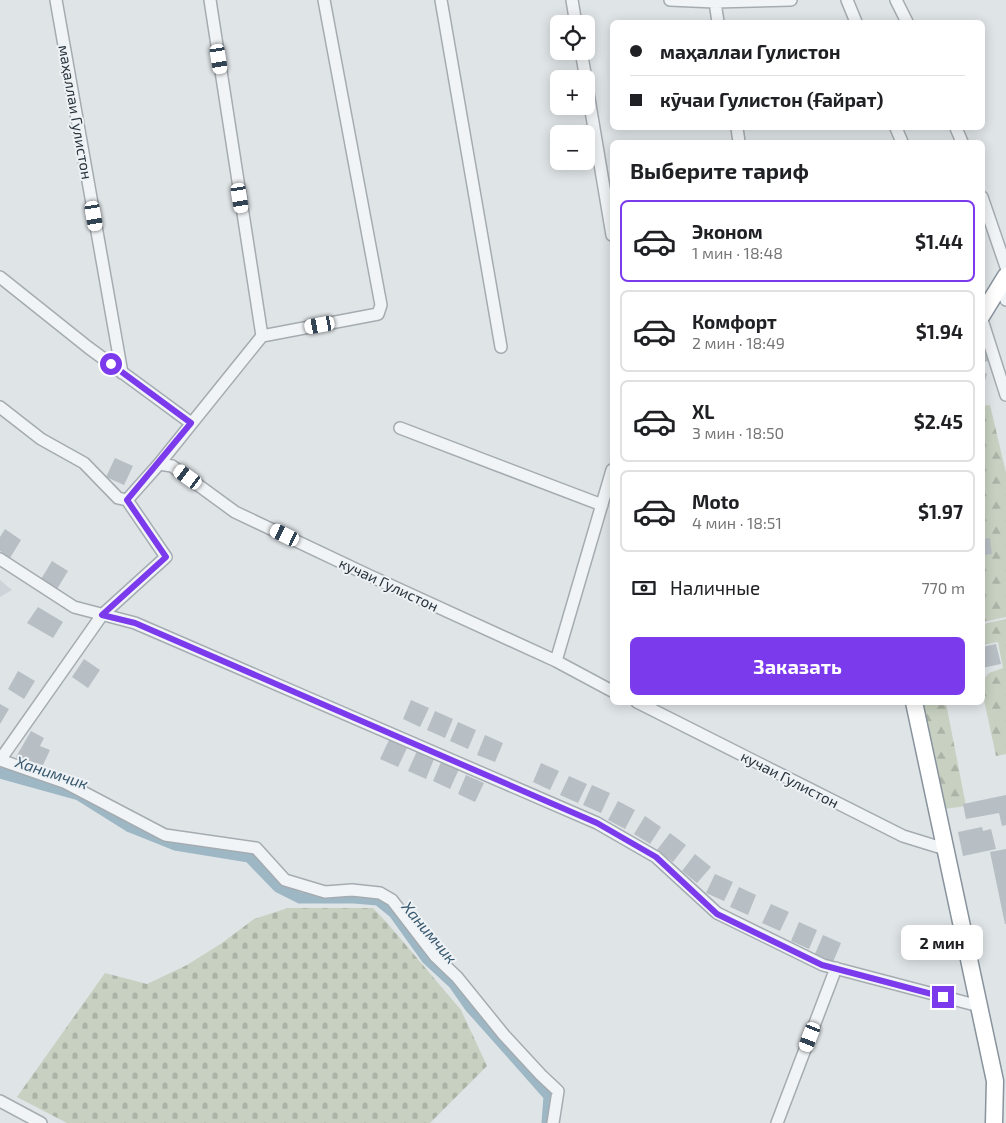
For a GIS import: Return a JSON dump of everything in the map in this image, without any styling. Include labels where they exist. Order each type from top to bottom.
[{"type":"highway","points":[[985,310],[1003,280]]},
{"type":"highway","points":[[915,705],[995,1080],[994,1123]]},
{"type":"street","name":"маҳаллаи Гулистон","points":[[56,0],[122,373]]},
{"type":"street","points":[[210,0],[262,336]]},
{"type":"street","points":[[127,500],[262,336],[378,314],[381,305],[324,0]]},
{"type":"street","points":[[441,0],[501,347]]},
{"type":"street","points":[[572,0],[574,15]]},
{"type":"street","points":[[670,0],[715,2],[791,0]]},
{"type":"street","points":[[847,0],[855,20]]},
{"type":"street","points":[[896,0],[906,20]]},
{"type":"street","points":[[715,2],[718,20]]},
{"type":"street","points":[[592,115],[610,223]]},
{"type":"street","points":[[985,206],[1006,267]]},
{"type":"street","points":[[0,277],[89,348],[191,423]]},
{"type":"street","points":[[1003,280],[1006,300]]},
{"type":"street","points":[[985,329],[1006,395]]},
{"type":"street","points":[[0,407],[41,439],[84,463],[118,498],[127,500],[166,557],[102,615],[0,760],[64,782],[165,835],[256,848],[285,880],[325,892],[352,890],[380,892],[392,900],[435,956],[457,977],[504,1036],[558,1091],[553,1123]]},
{"type":"street","points":[[400,428],[602,505]]},
{"type":"street","name":"кучаи Гулистон","points":[[158,464],[172,466],[235,512],[556,661],[610,690]]},
{"type":"street","points":[[556,661],[610,477]]},
{"type":"street","points":[[0,559],[74,608],[135,623],[597,823],[656,857],[717,914],[822,965],[979,1006]]},
{"type":"street","name":"кучаи Гулистон","points":[[643,705],[903,836],[945,849]]},
{"type":"street","points":[[777,1123],[836,968]]},
{"type":"street","points":[[0,1101],[41,1123]]},
{"type":"shaded area","points":[[0,580],[12,590],[0,597]]},
{"type":"green space","points":[[990,405],[1006,473],[1006,617],[985,622],[985,406]]},
{"type":"green space","points":[[1006,619],[1006,754],[996,756],[985,705],[985,678],[989,673],[1003,668],[998,642],[985,645],[985,624]]},
{"type":"green space","points":[[922,705],[946,705],[966,806],[944,809]]},
{"type":"green space","points":[[288,908],[373,908],[461,1010],[487,1066],[430,1123],[67,1123],[17,1097],[105,973],[147,984],[187,965],[222,943],[254,919]]},
{"type":"building","points":[[985,346],[990,360],[985,362]]},
{"type":"building","points":[[115,458],[133,466],[124,485],[106,477]]},
{"type":"building","points":[[5,529],[21,540],[10,558],[0,551],[0,537]]},
{"type":"building","points":[[990,538],[992,554],[985,555],[985,539]]},
{"type":"building","points":[[52,561],[68,571],[57,589],[41,579]]},
{"type":"building","points":[[38,607],[63,622],[53,638],[27,623]]},
{"type":"building","points":[[996,644],[1001,664],[985,667],[985,646]]},
{"type":"building","points":[[84,659],[100,670],[88,688],[72,677]]},
{"type":"building","points":[[18,671],[35,681],[24,699],[8,689]]},
{"type":"building","points":[[411,700],[429,708],[420,727],[403,719]]},
{"type":"building","points":[[0,704],[9,709],[0,724]]},
{"type":"building","points":[[435,711],[453,719],[445,738],[427,730]]},
{"type":"building","points":[[458,722],[476,730],[468,749],[450,741]]},
{"type":"building","points":[[31,731],[44,738],[40,746],[50,750],[43,765],[16,757]]},
{"type":"building","points":[[485,735],[503,743],[495,762],[477,755]]},
{"type":"building","points":[[389,740],[407,748],[398,767],[380,759]]},
{"type":"building","points":[[417,751],[434,759],[426,779],[408,771]]},
{"type":"building","points":[[441,762],[459,769],[450,789],[433,781]]},
{"type":"building","points":[[541,763],[559,771],[550,790],[533,782]]},
{"type":"building","points":[[466,775],[484,783],[475,802],[458,794]]},
{"type":"building","points":[[569,776],[587,784],[578,803],[560,795]]},
{"type":"building","points":[[592,785],[610,793],[601,813],[583,805]]},
{"type":"building","points":[[1006,795],[1006,825],[1002,826],[999,813],[966,819],[963,804]]},
{"type":"building","points":[[618,801],[635,810],[625,829],[608,820]]},
{"type":"building","points":[[645,816],[661,827],[650,844],[634,834]]},
{"type":"building","points":[[982,827],[983,831],[991,829],[996,849],[963,856],[958,832]]},
{"type":"building","points":[[670,833],[686,845],[673,862],[657,850]]},
{"type":"building","points":[[1006,849],[1006,924],[1005,924],[990,852]]},
{"type":"building","points":[[695,854],[711,867],[697,883],[682,871]]},
{"type":"building","points":[[715,874],[733,882],[724,901],[706,893]]},
{"type":"building","points":[[739,887],[756,895],[748,915],[730,907]]},
{"type":"building","points":[[771,904],[789,912],[780,931],[762,923]]},
{"type":"building","points":[[799,922],[817,930],[809,949],[791,941]]},
{"type":"building","points":[[823,935],[841,943],[833,962],[815,954]]},
{"type":"waterway","name":"Ханимчик","points":[[0,773],[79,795],[130,827],[175,845],[249,857],[278,887],[300,898],[378,900],[394,913],[427,959],[454,984],[470,1007],[549,1096],[547,1123]]},
{"type":"route","points":[[111,364],[191,423],[127,500],[166,557],[102,615],[135,623],[597,823],[656,857],[717,914],[822,965],[943,997]]}]
